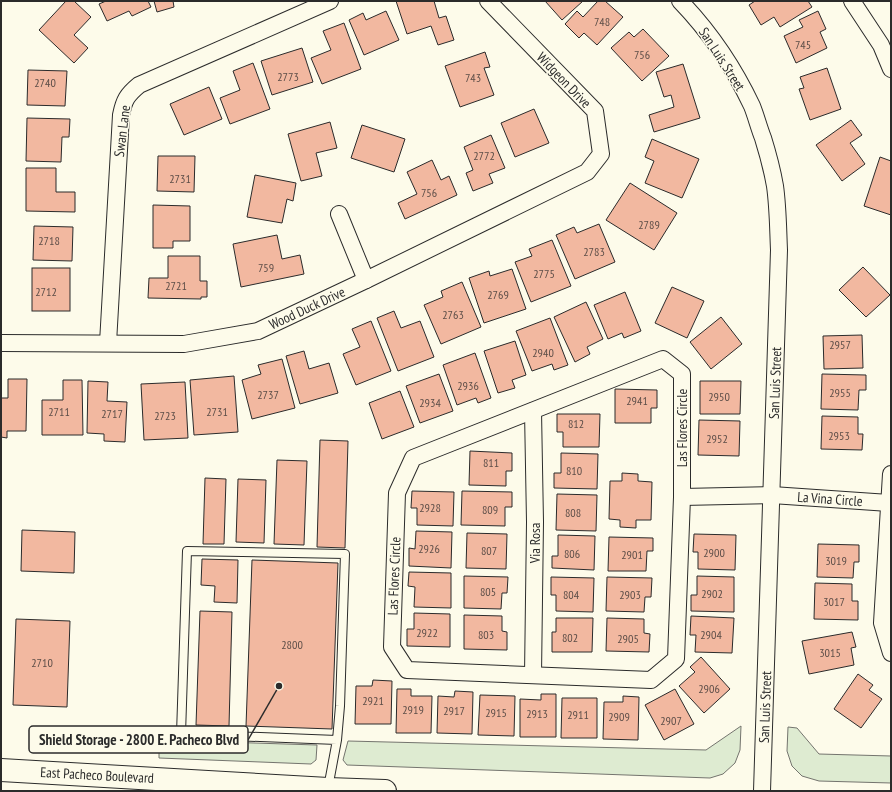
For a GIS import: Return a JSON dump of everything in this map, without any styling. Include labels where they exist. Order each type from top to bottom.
[{"type":"highway","name":"East Pacheco Boulevard","points":[[1,770],[384,791]]},
{"type":"street","name":"Swan Lane","points":[[108,343],[122,115],[123,104],[130,92],[139,85],[330,1]]},
{"type":"street","name":"Widgeon Drive","points":[[488,1],[595,111],[601,154],[588,172]]},
{"type":"street","points":[[852,1],[881,45],[891,69]]},
{"type":"street","name":"San Luis Street","points":[[689,4],[727,61],[752,108],[769,157],[775,185],[778,214],[779,250],[762,791]]},
{"type":"street","name":"Wood Duck Drive","points":[[1,343],[184,344],[258,331],[588,172]]},
{"type":"street","points":[[339,214],[366,280]]},
{"type":"street","name":"Las Flores Circle","points":[[663,359],[682,374],[682,497],[676,660],[651,680],[407,670],[392,647],[397,493],[413,458],[663,359]]},
{"type":"street","name":"Via Rosa","points":[[533,410],[535,522],[533,675]]},
{"type":"street","points":[[891,474],[882,622],[891,653]]},
{"type":"street","points":[[682,497],[772,496]]},
{"type":"street","name":"La Vina Circle","points":[[772,496],[889,503]]},
{"type":"lane","points":[[328,789],[337,740],[345,554],[187,551],[181,734],[337,740]]},
{"type":"green space","points":[[741,726],[740,750],[735,763],[723,774],[710,778],[347,765],[343,760],[348,741],[706,750]]},
{"type":"green space","points":[[788,727],[797,728],[819,754],[891,756],[891,783],[819,781],[802,776],[792,766],[787,751]]},
{"type":"green space","points":[[159,740],[317,745],[316,760],[311,764],[159,758]]},
{"type":"building","points":[[66,1],[74,1],[91,17],[74,35],[88,48],[74,63],[39,30]]},
{"type":"building","points":[[106,1],[148,1],[151,7],[132,16],[129,11],[107,21],[99,4]]},
{"type":"building","points":[[154,1],[173,1],[174,7],[157,12]]},
{"type":"building","points":[[396,1],[434,1],[439,18],[446,16],[454,40],[438,45],[431,26],[407,34]]},
{"type":"building","points":[[545,1],[583,1],[562,20]]},
{"type":"building","points":[[598,1],[605,1],[623,17],[597,45],[584,33],[579,38],[565,24],[577,11],[583,17]]},
{"type":"building","points":[[755,1],[808,1],[812,7],[780,27],[774,17],[761,25],[749,5]]},
{"type":"building","points":[[386,11],[399,40],[364,55],[349,20],[363,13],[366,20]]},
{"type":"building","points":[[818,11],[826,29],[820,32],[827,48],[796,63],[784,36],[803,27],[799,20]]},
{"type":"building","points":[[344,23],[361,69],[322,84],[311,58],[331,50],[323,31]]},
{"type":"building","points":[[643,29],[669,56],[642,81],[611,48],[629,32],[634,37]]},
{"type":"building","points":[[302,48],[313,82],[272,95],[261,61]]},
{"type":"building","points":[[485,52],[490,67],[484,68],[494,95],[460,107],[445,66]]},
{"type":"building","points":[[253,63],[270,109],[230,124],[220,98],[240,90],[233,71]]},
{"type":"building","points":[[683,64],[700,118],[654,132],[649,115],[674,107],[671,95],[664,97],[656,72]]},
{"type":"building","points":[[827,68],[841,109],[810,120],[799,89],[804,88],[800,77]]},
{"type":"building","points":[[28,70],[67,71],[65,106],[27,105]]},
{"type":"building","points":[[209,87],[222,119],[184,135],[170,104]]},
{"type":"building","points":[[534,109],[549,143],[515,157],[501,123]]},
{"type":"building","points":[[27,118],[70,119],[69,137],[62,137],[61,162],[26,161]]},
{"type":"building","points":[[851,120],[862,135],[850,143],[865,164],[842,181],[816,145]]},
{"type":"building","points":[[330,122],[337,148],[316,153],[322,176],[301,181],[288,134]]},
{"type":"building","points":[[362,125],[405,139],[394,172],[351,158]]},
{"type":"building","points":[[491,135],[505,168],[489,174],[493,183],[473,191],[466,173],[473,170],[464,147]]},
{"type":"building","points":[[652,139],[699,159],[682,198],[645,183],[654,161],[645,157]]},
{"type":"building","points":[[158,156],[195,156],[194,192],[157,191]]},
{"type":"building","points":[[880,157],[891,161],[891,215],[864,206]]},
{"type":"building","points":[[432,160],[441,180],[449,176],[457,195],[405,219],[398,203],[417,194],[407,172]]},
{"type":"building","points":[[26,168],[56,168],[56,192],[75,192],[75,212],[26,211]]},
{"type":"building","points":[[255,175],[296,183],[293,201],[287,199],[282,223],[247,217]]},
{"type":"building","points":[[630,183],[677,213],[654,250],[606,220]]},
{"type":"building","points":[[153,205],[190,206],[190,241],[173,241],[173,248],[153,248]]},
{"type":"building","points":[[599,224],[615,262],[575,279],[556,235],[574,227],[577,233]]},
{"type":"building","points":[[34,226],[73,227],[72,261],[33,260]]},
{"type":"building","points":[[277,235],[282,259],[300,255],[304,274],[241,287],[233,244]]},
{"type":"building","points":[[552,240],[571,286],[531,302],[515,262],[532,256],[529,249]]},
{"type":"building","points":[[168,256],[200,256],[200,281],[207,281],[207,297],[201,297],[201,299],[148,298],[149,278],[168,278]]},
{"type":"building","points":[[863,267],[890,295],[866,317],[839,290]]},
{"type":"building","points":[[32,268],[70,268],[70,311],[32,311]]},
{"type":"building","points":[[512,269],[526,309],[484,323],[469,278],[489,271],[490,276]]},
{"type":"building","points":[[462,282],[481,327],[441,344],[424,305],[443,297],[441,291]]},
{"type":"building","points":[[672,287],[704,301],[687,338],[655,323]]},
{"type":"building","points":[[625,292],[641,331],[624,338],[622,333],[608,339],[594,305]]},
{"type":"building","points":[[586,302],[603,339],[587,347],[590,354],[575,362],[554,317]]},
{"type":"building","points":[[394,311],[401,328],[420,321],[434,357],[398,371],[377,318]]},
{"type":"building","points":[[721,317],[742,344],[711,369],[690,342]]},
{"type":"building","points":[[550,318],[568,365],[554,370],[552,364],[532,371],[516,331]]},
{"type":"building","points":[[371,321],[391,371],[356,385],[343,354],[360,347],[352,329]]},
{"type":"building","points":[[862,335],[863,368],[824,369],[823,336]]},
{"type":"building","points":[[515,341],[526,375],[512,380],[515,388],[498,393],[484,351]]},
{"type":"building","points":[[304,351],[309,369],[329,363],[338,393],[300,404],[286,356]]},
{"type":"building","points":[[475,353],[491,398],[478,403],[476,398],[457,405],[443,365]]},
{"type":"building","points":[[282,359],[295,408],[252,419],[242,380],[261,374],[258,365]]},
{"type":"building","points":[[439,374],[453,411],[420,423],[406,386]]},
{"type":"building","points":[[822,374],[866,375],[866,390],[859,390],[858,410],[821,409]]},
{"type":"building","points":[[234,376],[238,432],[194,435],[190,380]]},
{"type":"building","points":[[8,379],[27,379],[26,431],[7,431],[7,438],[1,437],[1,398],[8,398]]},
{"type":"building","points":[[63,380],[82,380],[83,435],[42,435],[42,400],[63,400]]},
{"type":"building","points":[[88,381],[108,382],[107,401],[127,402],[125,442],[104,441],[104,434],[87,433]]},
{"type":"building","points":[[700,381],[741,381],[740,414],[700,414]]},
{"type":"building","points":[[185,382],[188,438],[144,440],[141,384]]},
{"type":"building","points":[[615,389],[657,390],[657,408],[651,408],[651,423],[615,423]]},
{"type":"building","points":[[400,391],[414,427],[382,439],[369,403]]},
{"type":"building","points":[[557,414],[600,414],[599,447],[563,447],[563,432],[557,432]]},
{"type":"building","points":[[822,416],[858,417],[858,434],[863,434],[862,450],[821,449]]},
{"type":"building","points":[[699,420],[740,421],[739,456],[698,455]]},
{"type":"building","points":[[320,440],[348,441],[345,548],[317,547]]},
{"type":"building","points":[[470,451],[512,453],[512,471],[506,471],[506,486],[469,485]]},
{"type":"building","points":[[561,453],[598,454],[597,489],[554,488],[554,473],[561,473]]},
{"type":"building","points":[[277,460],[307,461],[304,545],[274,544]]},
{"type":"building","points":[[622,473],[638,474],[638,481],[652,482],[651,520],[636,520],[636,528],[620,527],[620,520],[609,519],[610,481],[622,481]]},
{"type":"building","points":[[205,478],[226,479],[224,544],[203,544]]},
{"type":"building","points":[[238,479],[266,480],[264,543],[236,542]]},
{"type":"building","points":[[412,491],[454,492],[453,526],[417,525],[417,508],[411,508]]},
{"type":"building","points":[[462,491],[512,492],[512,507],[505,507],[505,526],[461,525]]},
{"type":"building","points":[[557,494],[597,495],[596,531],[556,530]]},
{"type":"building","points":[[22,530],[75,532],[74,573],[21,571]]},
{"type":"building","points":[[416,531],[452,532],[451,568],[409,566],[409,548],[415,549]]},
{"type":"building","points":[[467,533],[507,534],[506,569],[466,568]]},
{"type":"building","points":[[694,534],[736,535],[735,570],[698,569],[698,552],[693,552]]},
{"type":"building","points":[[558,535],[595,536],[594,570],[552,568],[552,556],[558,556]]},
{"type":"building","points":[[609,537],[653,538],[653,551],[647,551],[646,571],[608,571]]},
{"type":"building","points":[[818,544],[859,545],[859,562],[854,562],[853,578],[817,577]]},
{"type":"building","points":[[202,559],[238,560],[237,603],[214,602],[215,586],[201,585]]},
{"type":"building","points":[[252,560],[338,563],[332,729],[246,726]]},
{"type":"building","points":[[409,572],[451,573],[451,608],[414,607],[415,587],[408,586]]},
{"type":"building","points":[[464,576],[508,577],[507,593],[502,593],[501,609],[464,608]]},
{"type":"building","points":[[697,576],[734,577],[734,612],[691,611],[691,595],[697,595]]},
{"type":"building","points":[[551,577],[594,578],[593,612],[556,611],[556,595],[551,595]]},
{"type":"building","points":[[607,577],[652,578],[651,597],[645,597],[644,612],[606,611]]},
{"type":"building","points":[[815,583],[852,584],[852,601],[858,601],[858,620],[814,619]]},
{"type":"building","points":[[200,611],[232,612],[229,726],[196,725]]},
{"type":"building","points":[[414,613],[450,614],[450,647],[407,646],[407,629],[414,629]]},
{"type":"building","points":[[464,615],[502,616],[502,631],[507,632],[507,650],[464,649]]},
{"type":"building","points":[[691,616],[734,618],[732,653],[695,652],[696,635],[690,635]]},
{"type":"building","points":[[556,618],[593,618],[592,652],[552,652],[552,632],[556,632]]},
{"type":"building","points":[[607,618],[644,619],[644,633],[650,634],[649,652],[606,651]]},
{"type":"building","points":[[16,619],[70,621],[67,707],[13,705]]},
{"type":"building","points":[[852,632],[856,647],[851,648],[854,665],[809,674],[802,641]]},
{"type":"building","points":[[701,657],[730,689],[704,713],[679,686],[695,672],[690,667]]},
{"type":"building","points":[[858,674],[873,685],[869,690],[882,699],[861,728],[834,709]]},
{"type":"building","points":[[373,680],[392,681],[391,724],[355,724],[356,686],[372,686]]},
{"type":"building","points":[[397,689],[411,689],[411,696],[432,696],[431,733],[396,733]]},
{"type":"building","points":[[675,689],[694,724],[664,740],[645,705]]},
{"type":"building","points":[[455,691],[473,692],[472,734],[437,733],[438,696],[454,697]]},
{"type":"building","points":[[541,694],[556,694],[556,737],[520,737],[520,699],[541,700]]},
{"type":"building","points":[[480,695],[515,696],[514,736],[478,735]]},
{"type":"building","points":[[623,696],[639,697],[638,740],[603,739],[604,702],[623,702]]},
{"type":"building","points":[[562,698],[597,698],[597,738],[561,738]]},
{"type":"place","name":"Shield Storage - 2800 E. Pacheco Blvd","points":[[279,686]]}]
